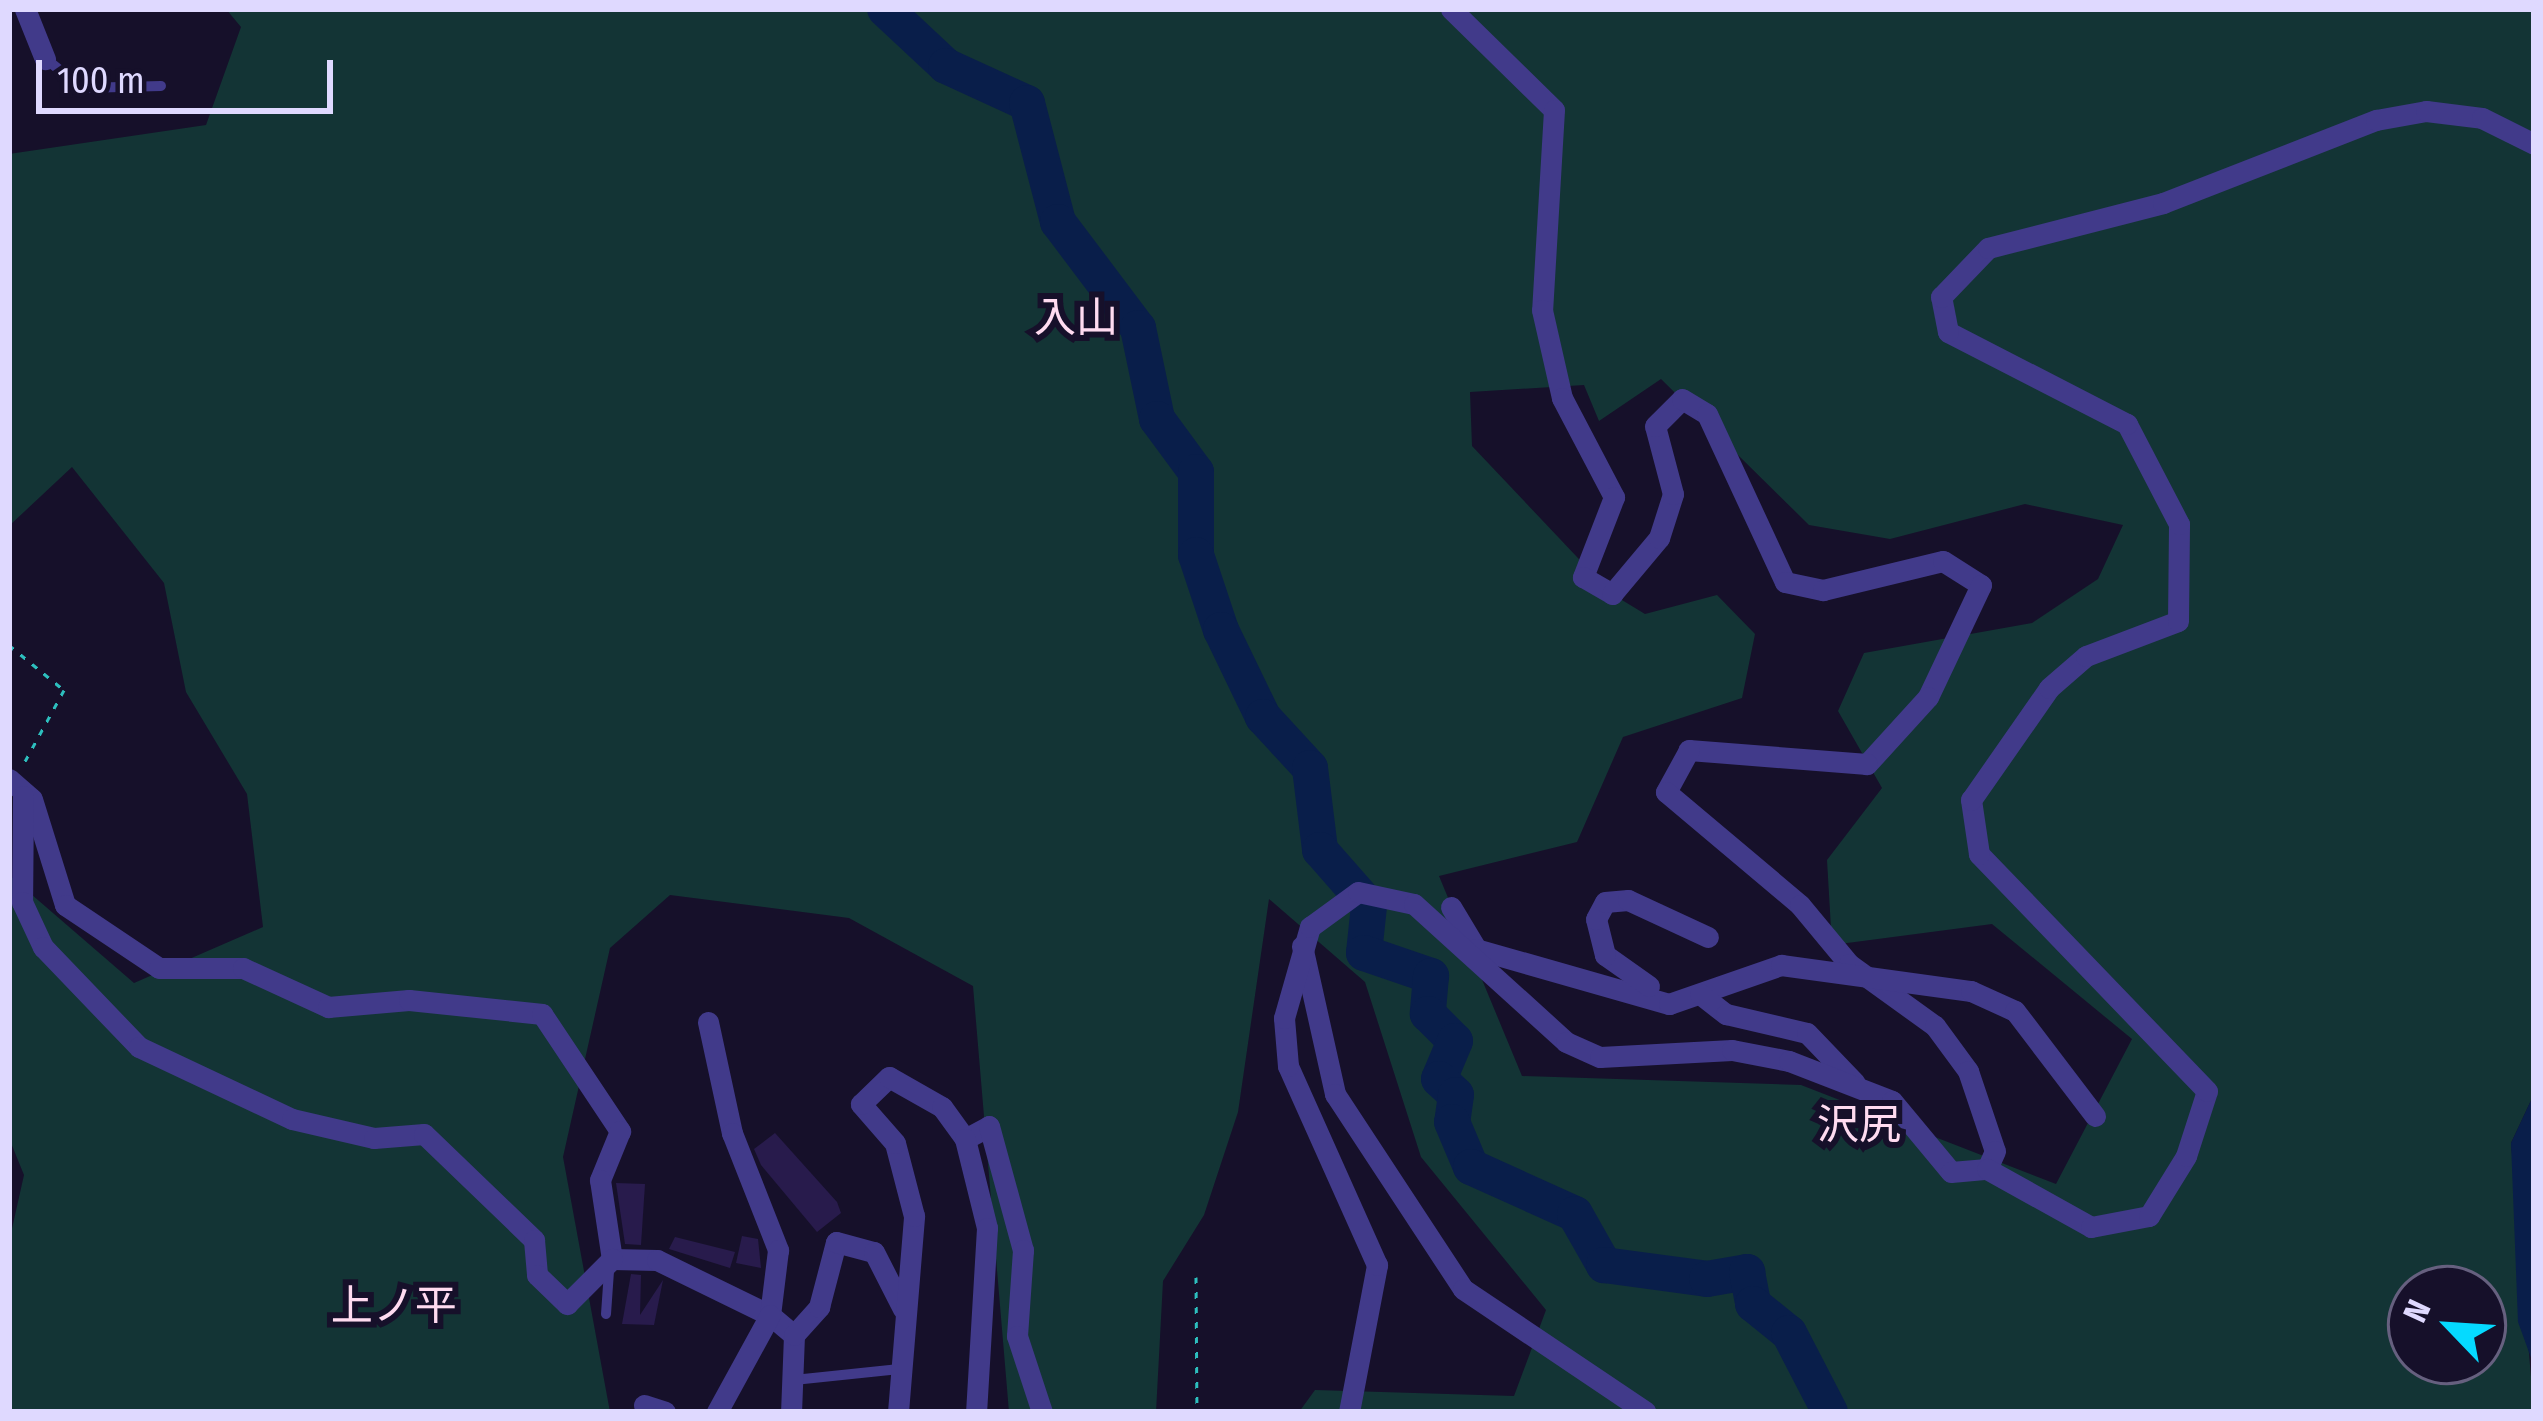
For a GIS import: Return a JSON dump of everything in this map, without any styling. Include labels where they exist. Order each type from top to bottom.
[{"type":"street","points":[[25,9],[45,59]]},
{"type":"street","points":[[1450,9],[1554,110],[1541,310],[1562,398],[1614,497],[1583,578],[1612,595],[1659,538],[1673,494],[1655,426],[1682,399],[1707,414],[1785,582],[1823,590],[1943,562],[1981,585],[1928,697],[1867,764],[1689,750],[1667,778],[1670,806],[1780,888],[1871,980],[1935,1026],[1968,1071],[1995,1151],[1987,1169]]},
{"type":"street","points":[[1349,1412],[1377,1264],[1288,1066],[1284,991],[1301,946],[1358,892],[1399,895],[1566,1042],[1600,1057],[1732,1050],[1855,1083],[1892,1101],[1951,1172],[1987,1169],[2091,1227],[2132,1222],[2176,1175],[2204,1107],[2194,1068],[1979,854],[1971,800],[1978,778],[2074,667],[2178,621],[2186,562],[2161,479],[2127,424],[1948,332],[1946,287],[1988,248],[2163,202],[2376,120],[2426,110],[2482,118],[2534,144]]},
{"type":"street","points":[[18,781],[65,905],[159,968],[243,968],[328,1007],[427,1001],[542,1014],[620,1131],[600,1180],[610,1265]]},
{"type":"street","points":[[18,781],[29,917],[95,1011],[139,1047],[292,1119],[374,1138],[424,1134],[534,1240],[537,1275],[567,1304],[610,1265],[657,1259],[770,1315],[794,1335]]},
{"type":"street","points":[[1654,997],[1605,955],[1596,919],[1605,902],[1628,900],[1708,938]]},
{"type":"street","points":[[1451,907],[1493,976]]},
{"type":"street","points":[[1301,946],[1335,1094],[1463,1288],[1646,1412]]},
{"type":"street","points":[[1476,949],[1654,997],[1700,994],[1781,965],[1871,980],[1936,984],[2015,1011],[2095,1116]]},
{"type":"street","points":[[1700,994],[1726,1014],[1808,1033],[1855,1083]]},
{"type":"street","points":[[708,1022],[732,1133],[778,1250],[770,1315],[717,1412]]},
{"type":"street","points":[[898,1412],[914,1216],[895,1142],[861,1104],[889,1077],[942,1107],[965,1139],[987,1228],[976,1412]]},
{"type":"street","points":[[965,1139],[989,1126],[1023,1250],[1017,1336],[1042,1412]]},
{"type":"street","points":[[790,1412],[794,1335],[819,1306],[836,1242],[874,1252],[909,1316]]},
{"type":"lane","points":[[45,59],[82,88],[161,86]]},
{"type":"lane","points":[[606,1314],[610,1265]]},
{"type":"lane","points":[[790,1380],[903,1369]]},
{"type":"path","points":[[9,645],[64,690],[55,722],[24,754],[18,781]]},
{"type":"path","points":[[1196,1277],[1197,1412]]},
{"type":"green space","points":[[226,9],[2534,9],[2534,1094],[2511,1143],[2534,1412],[1299,1412],[1315,1390],[1514,1396],[1546,1310],[1421,1157],[1365,982],[1269,899],[1238,1112],[1204,1215],[1163,1281],[1156,1412],[1009,1412],[973,986],[849,918],[670,895],[610,948],[563,1157],[610,1412],[9,1412],[9,1242],[24,1175],[9,1138],[9,875],[134,983],[263,927],[247,794],[186,692],[164,583],[72,467],[9,526],[9,154],[206,125],[241,27]],"holes":[[[1661,379],[1809,525],[1890,539],[2025,504],[2123,525],[2098,579],[2032,623],[1864,653],[1838,711],[1882,788],[1827,860],[1832,945],[1992,924],[2132,1039],[2056,1184],[1801,1085],[1522,1076],[1439,876],[1577,842],[1623,737],[1742,698],[1755,634],[1717,595],[1645,614],[1612,594],[1472,446],[1470,392],[1584,385],[1599,421]]]},
{"type":"water","points":[[2534,1094],[2534,1366],[2518,1322],[2511,1143]]},
{"type":"building","points":[[775,1133],[837,1202],[841,1213],[817,1232],[761,1165],[754,1149]]},
{"type":"building","points":[[616,1183],[645,1184],[641,1245],[625,1244]]},
{"type":"building","points":[[742,1236],[758,1239],[761,1268],[736,1263]]},
{"type":"building","points":[[675,1237],[735,1252],[730,1268],[669,1249]]},
{"type":"building","points":[[631,1274],[641,1275],[640,1315],[663,1280],[654,1325],[622,1324]]},
{"type":"waterway","points":[[885,9],[946,66],[1027,103],[1058,222],[1138,328],[1157,419],[1196,472],[1196,555],[1221,630],[1263,717],[1310,768],[1320,850],[1369,906],[1364,953],[1431,976],[1428,1014],[1455,1041],[1439,1079],[1456,1095],[1452,1122],[1471,1167],[1575,1214],[1604,1265],[1707,1279],[1747,1272],[1753,1304],[1789,1333],[1830,1412]]},
{"type":"district","name":"入山","points":[[1076,318]]},
{"type":"district","name":"沢尻","points":[[1859,1125]]},
{"type":"district","name":"上ノ平","points":[[394,1306]]}]
